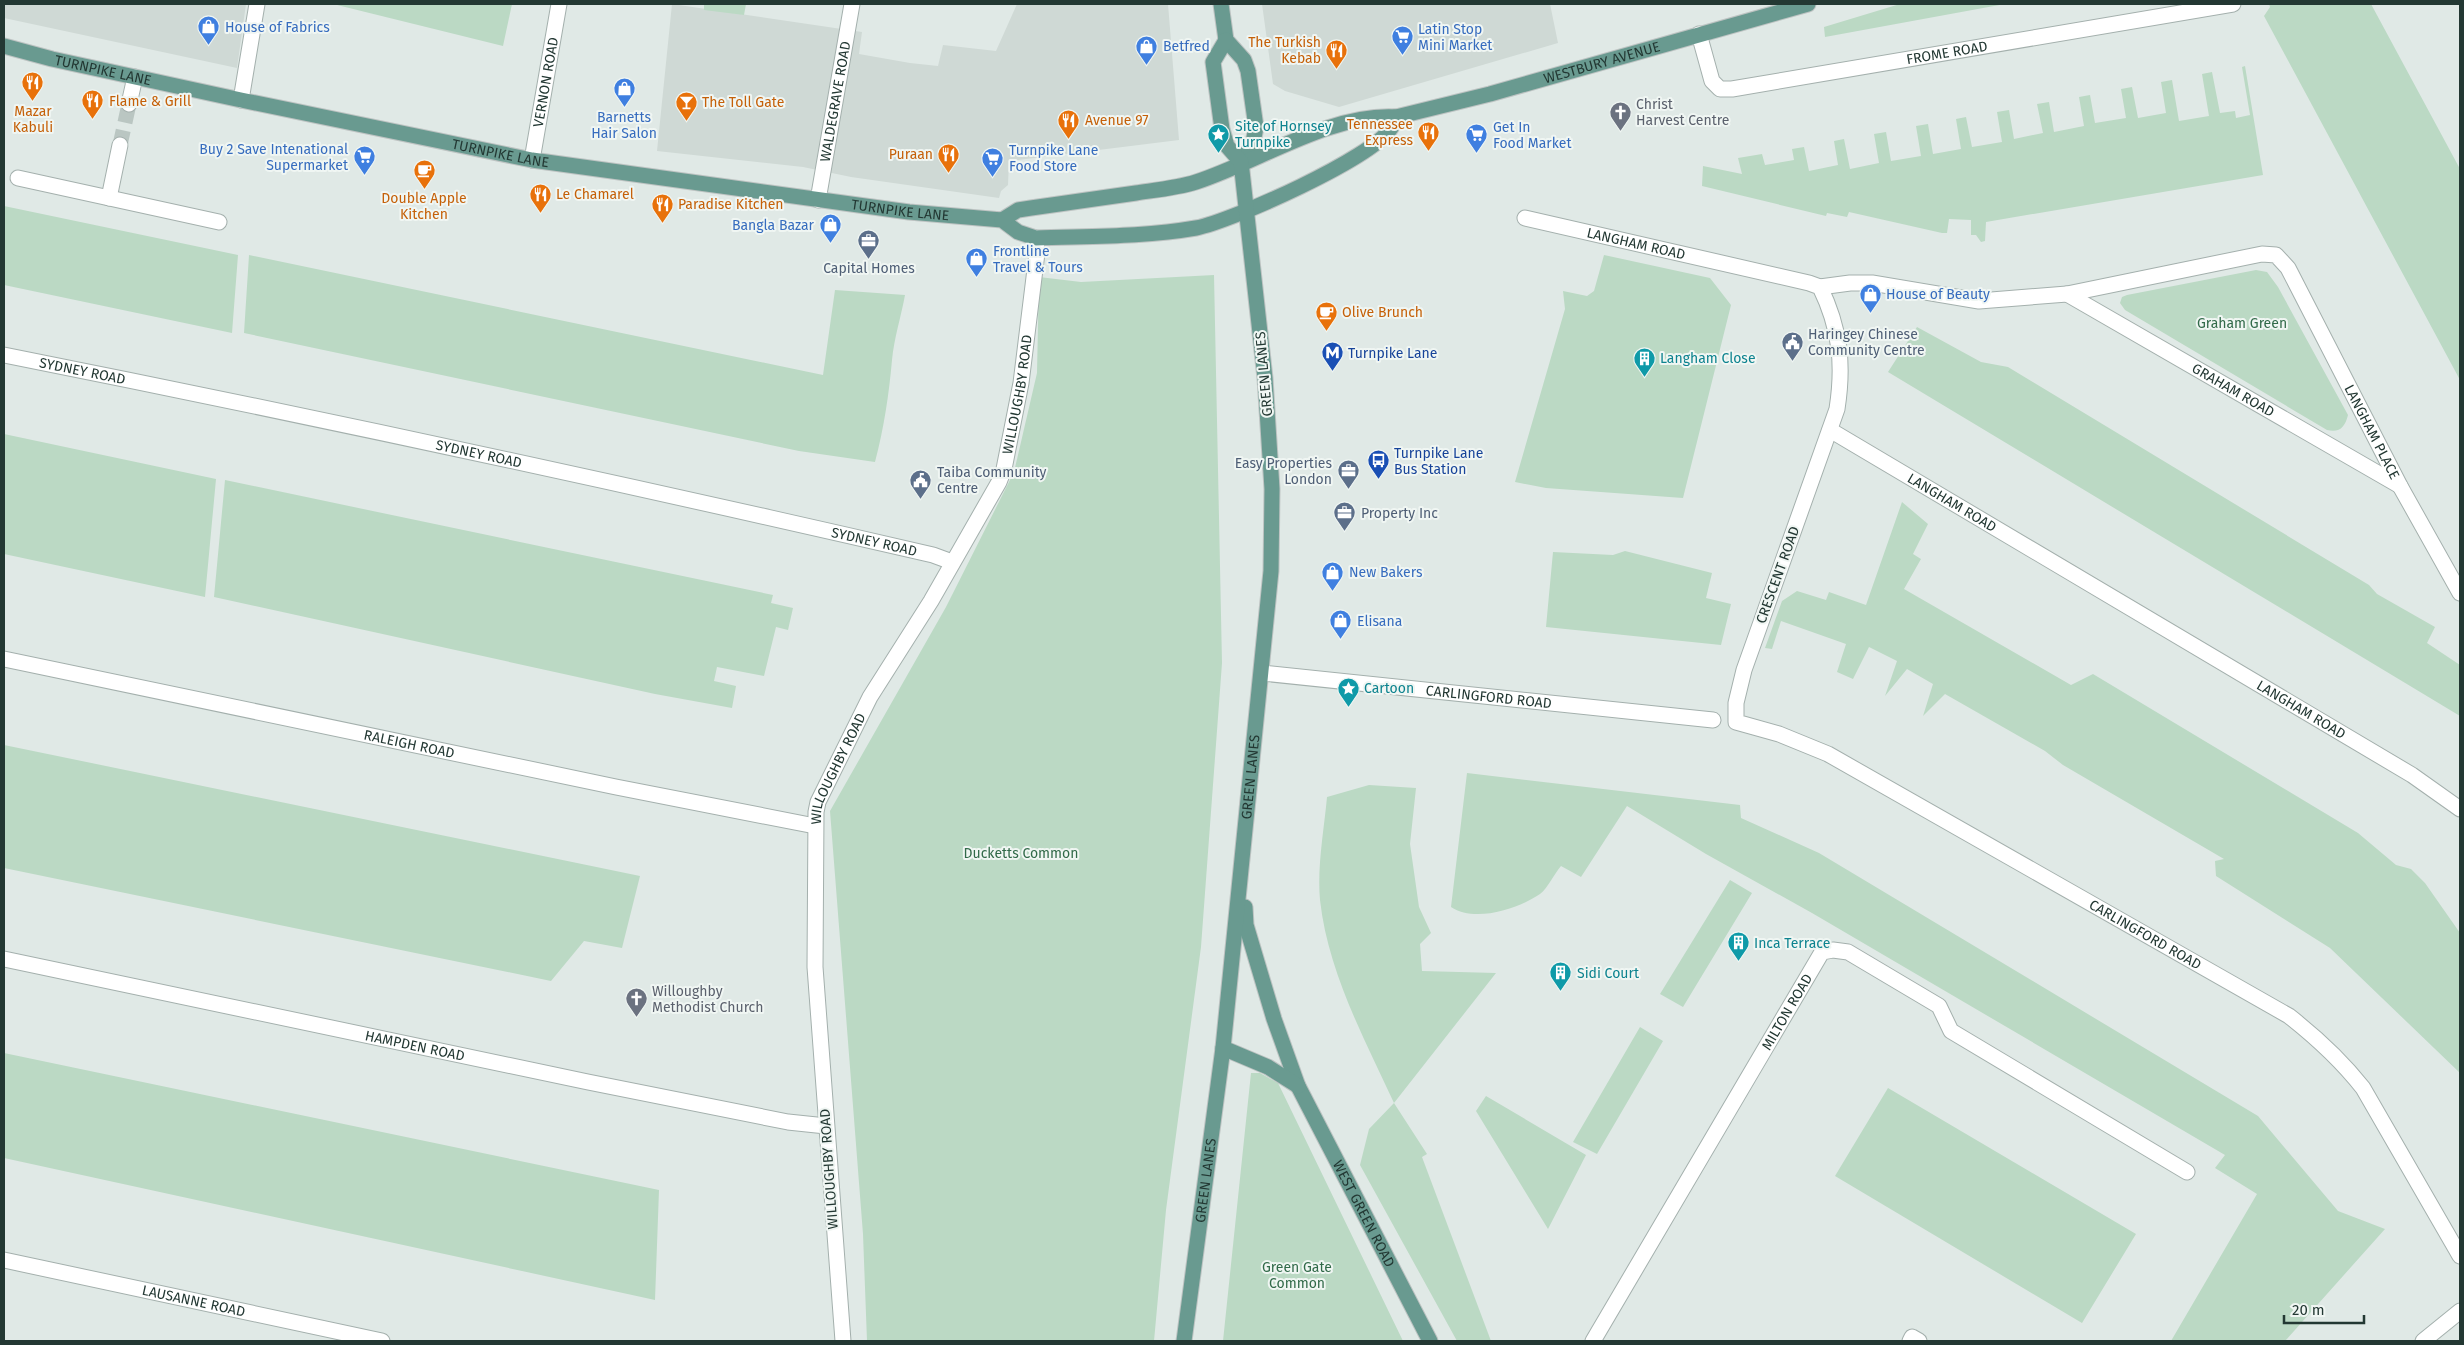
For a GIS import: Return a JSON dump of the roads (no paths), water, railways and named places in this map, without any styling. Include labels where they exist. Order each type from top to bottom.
[{"type":"main road","points":[[1002,220],[1018,210],[1170,188],[1196,182],[1241,162],[1253,143],[1256,127],[1248,71],[1244,60],[1226,40],[1221,4]]},
{"type":"main road","name":"WESTBURY AVENUE","points":[[1241,162],[1288,142],[1348,123],[1386,115],[1395,117],[1490,94],[1808,4]]},
{"type":"main road","points":[[1226,40],[1214,62],[1222,129],[1227,146],[1241,162]]},
{"type":"main road","name":"TURNPIKE LANE","points":[[4,46],[241,100],[532,160],[909,212],[1002,220],[1018,232],[1036,238],[1189,229],[1248,212]]},
{"type":"main road","points":[[1248,212],[1360,153],[1382,138],[1392,128],[1395,117]]},
{"type":"main road","name":"GREEN LANES","points":[[1184,1341],[1223,1048],[1271,571],[1272,489],[1265,378],[1241,162]]},
{"type":"main road","name":"WEST GREEN ROAD","points":[[1242,869],[1246,925],[1274,1019],[1298,1086],[1430,1341]]},
{"type":"main road","points":[[1223,1048],[1268,1067],[1298,1086]]},
{"type":"street","points":[[241,100],[257,4]]},
{"type":"street","name":"VERNON ROAD","points":[[532,160],[559,4]]},
{"type":"street","name":"WALDEGRAVE ROAD","points":[[818,200],[852,4]]},
{"type":"street","name":"FROME ROAD","points":[[1699,34],[1712,81],[1720,89],[1732,89],[2233,4]]},
{"type":"street","points":[[129,104],[135,77]]},
{"type":"street","points":[[109,198],[120,145]]},
{"type":"street","points":[[18,178],[219,222]]},
{"type":"street","name":"LANGHAM ROAD","points":[[1525,218],[1820,287]]},
{"type":"street","name":"WILLOUGHBY ROAD","points":[[843,1341],[815,968],[815,826],[818,802],[870,697],[999,482],[1004,469],[1021,382],[1037,253],[1036,238]]},
{"type":"street","name":"LANGHAM PLACE","points":[[2067,294],[2262,254],[2276,255],[2288,268],[2400,486],[2460,593]]},
{"type":"street","points":[[1830,430],[1840,390],[1841,350],[1832,312],[1820,287],[1850,283],[1872,283],[1979,301],[2067,294]]},
{"type":"street","name":"GRAHAM ROAD","points":[[2067,294],[2400,486]]},
{"type":"street","name":"SYDNEY ROAD","points":[[4,355],[214,397],[729,508],[934,556],[952,562]]},
{"type":"street","name":"LANGHAM ROAD","points":[[1830,430],[2412,775],[2460,809]]},
{"type":"street","name":"CRESCENT ROAD","points":[[1736,722],[1736,703],[1749,655],[1830,430]]},
{"type":"street","name":"RALEIGH ROAD","points":[[4,660],[616,787],[815,826]]},
{"type":"street","name":"CARLINGFORD ROAD","points":[[1262,673],[1713,720]]},
{"type":"street","name":"CARLINGFORD ROAD","points":[[1736,722],[1779,734],[1828,754],[2289,1016],[2318,1038],[2344,1063],[2363,1088],[2460,1256]]},
{"type":"street","name":"MILTON ROAD","points":[[1593,1341],[1822,952],[1833,950],[1848,952],[1939,1006],[1951,1031],[2187,1172]]},
{"type":"street","name":"HAMPDEN ROAD","points":[[4,959],[588,1082],[788,1122],[826,1126]]},
{"type":"street","name":"LAUSANNE ROAD","points":[[4,1260],[382,1341]]},
{"type":"street","points":[[2423,1341],[2460,1311]]},
{"type":"street","points":[[1910,1341],[1912,1337],[1919,1341]]},
{"type":"tunnel","points":[[120,145],[129,104]]},
{"type":"place","name":"House of Fabrics","points":[[209,46]]},
{"type":"place","name":"Latin Stop Mini Market","points":[[1402,56]]},
{"type":"place","name":"Betfred","points":[[1147,65]]},
{"type":"place","name":"The Turkish Kebab","points":[[1337,69]]},
{"type":"place","name":"Mazar Kabuli","points":[[33,102]]},
{"type":"place","name":"Barnetts Hair Salon","points":[[624,108]]},
{"type":"place","name":"Flame & Grill","points":[[93,120]]},
{"type":"place","name":"The Toll Gate","points":[[686,121]]},
{"type":"place","name":"Christ Harvest Centre","points":[[1620,131]]},
{"type":"place","name":"Avenue 97","points":[[1069,139]]},
{"type":"place","name":"Tennessee Express","points":[[1429,151]]},
{"type":"place","name":"Site of Hornsey Turnpike","points":[[1219,153]]},
{"type":"place","name":"Get In Food Market","points":[[1477,154]]},
{"type":"place","name":"Puraan","points":[[949,173]]},
{"type":"place","name":"Buy 2 Save Intenational Supermarket","points":[[364,176]]},
{"type":"place","name":"Turnpike Lane Food Store","points":[[993,177]]},
{"type":"place","name":"Double Apple Kitchen","points":[[424,189]]},
{"type":"place","name":"Le Chamarel","points":[[540,213]]},
{"type":"place","name":"Paradise Kitchen","points":[[662,223]]},
{"type":"place","name":"Bangla Bazar","points":[[830,244]]},
{"type":"place","name":"Capital Homes","points":[[869,259]]},
{"type":"place","name":"Frontline Travel & Tours","points":[[977,278]]},
{"type":"place","name":"House of Beauty","points":[[1870,313]]},
{"type":"place","name":"Olive Brunch","points":[[1326,331]]},
{"type":"place","name":"Haringey Chinese Community Centre","points":[[1792,361]]},
{"type":"place","name":"Turnpike Lane","points":[[1332,372]]},
{"type":"place","name":"Langham Close","points":[[1644,377]]},
{"type":"place","name":"Turnpike Lane Bus Station","points":[[1378,480]]},
{"type":"place","name":"Easy Properties London","points":[[1348,490]]},
{"type":"place","name":"Taiba Community Centre","points":[[921,499]]},
{"type":"place","name":"Property Inc","points":[[1345,532]]},
{"type":"place","name":"New Bakers","points":[[1333,591]]},
{"type":"place","name":"Elisana","points":[[1341,640]]},
{"type":"place","name":"Cartoon","points":[[1348,707]]},
{"type":"place","name":"Inca Terrace","points":[[1738,962]]},
{"type":"place","name":"Sidi Court","points":[[1561,992]]},
{"type":"place","name":"Willoughby Methodist Church","points":[[636,1018]]},
{"type":"park label","name":"Graham Green","points":[[2242,323]]},
{"type":"park label","name":"Ducketts Common","points":[[1021,853]]},
{"type":"park label","name":"Green Gate Common","points":[[1297,1276]]}]
